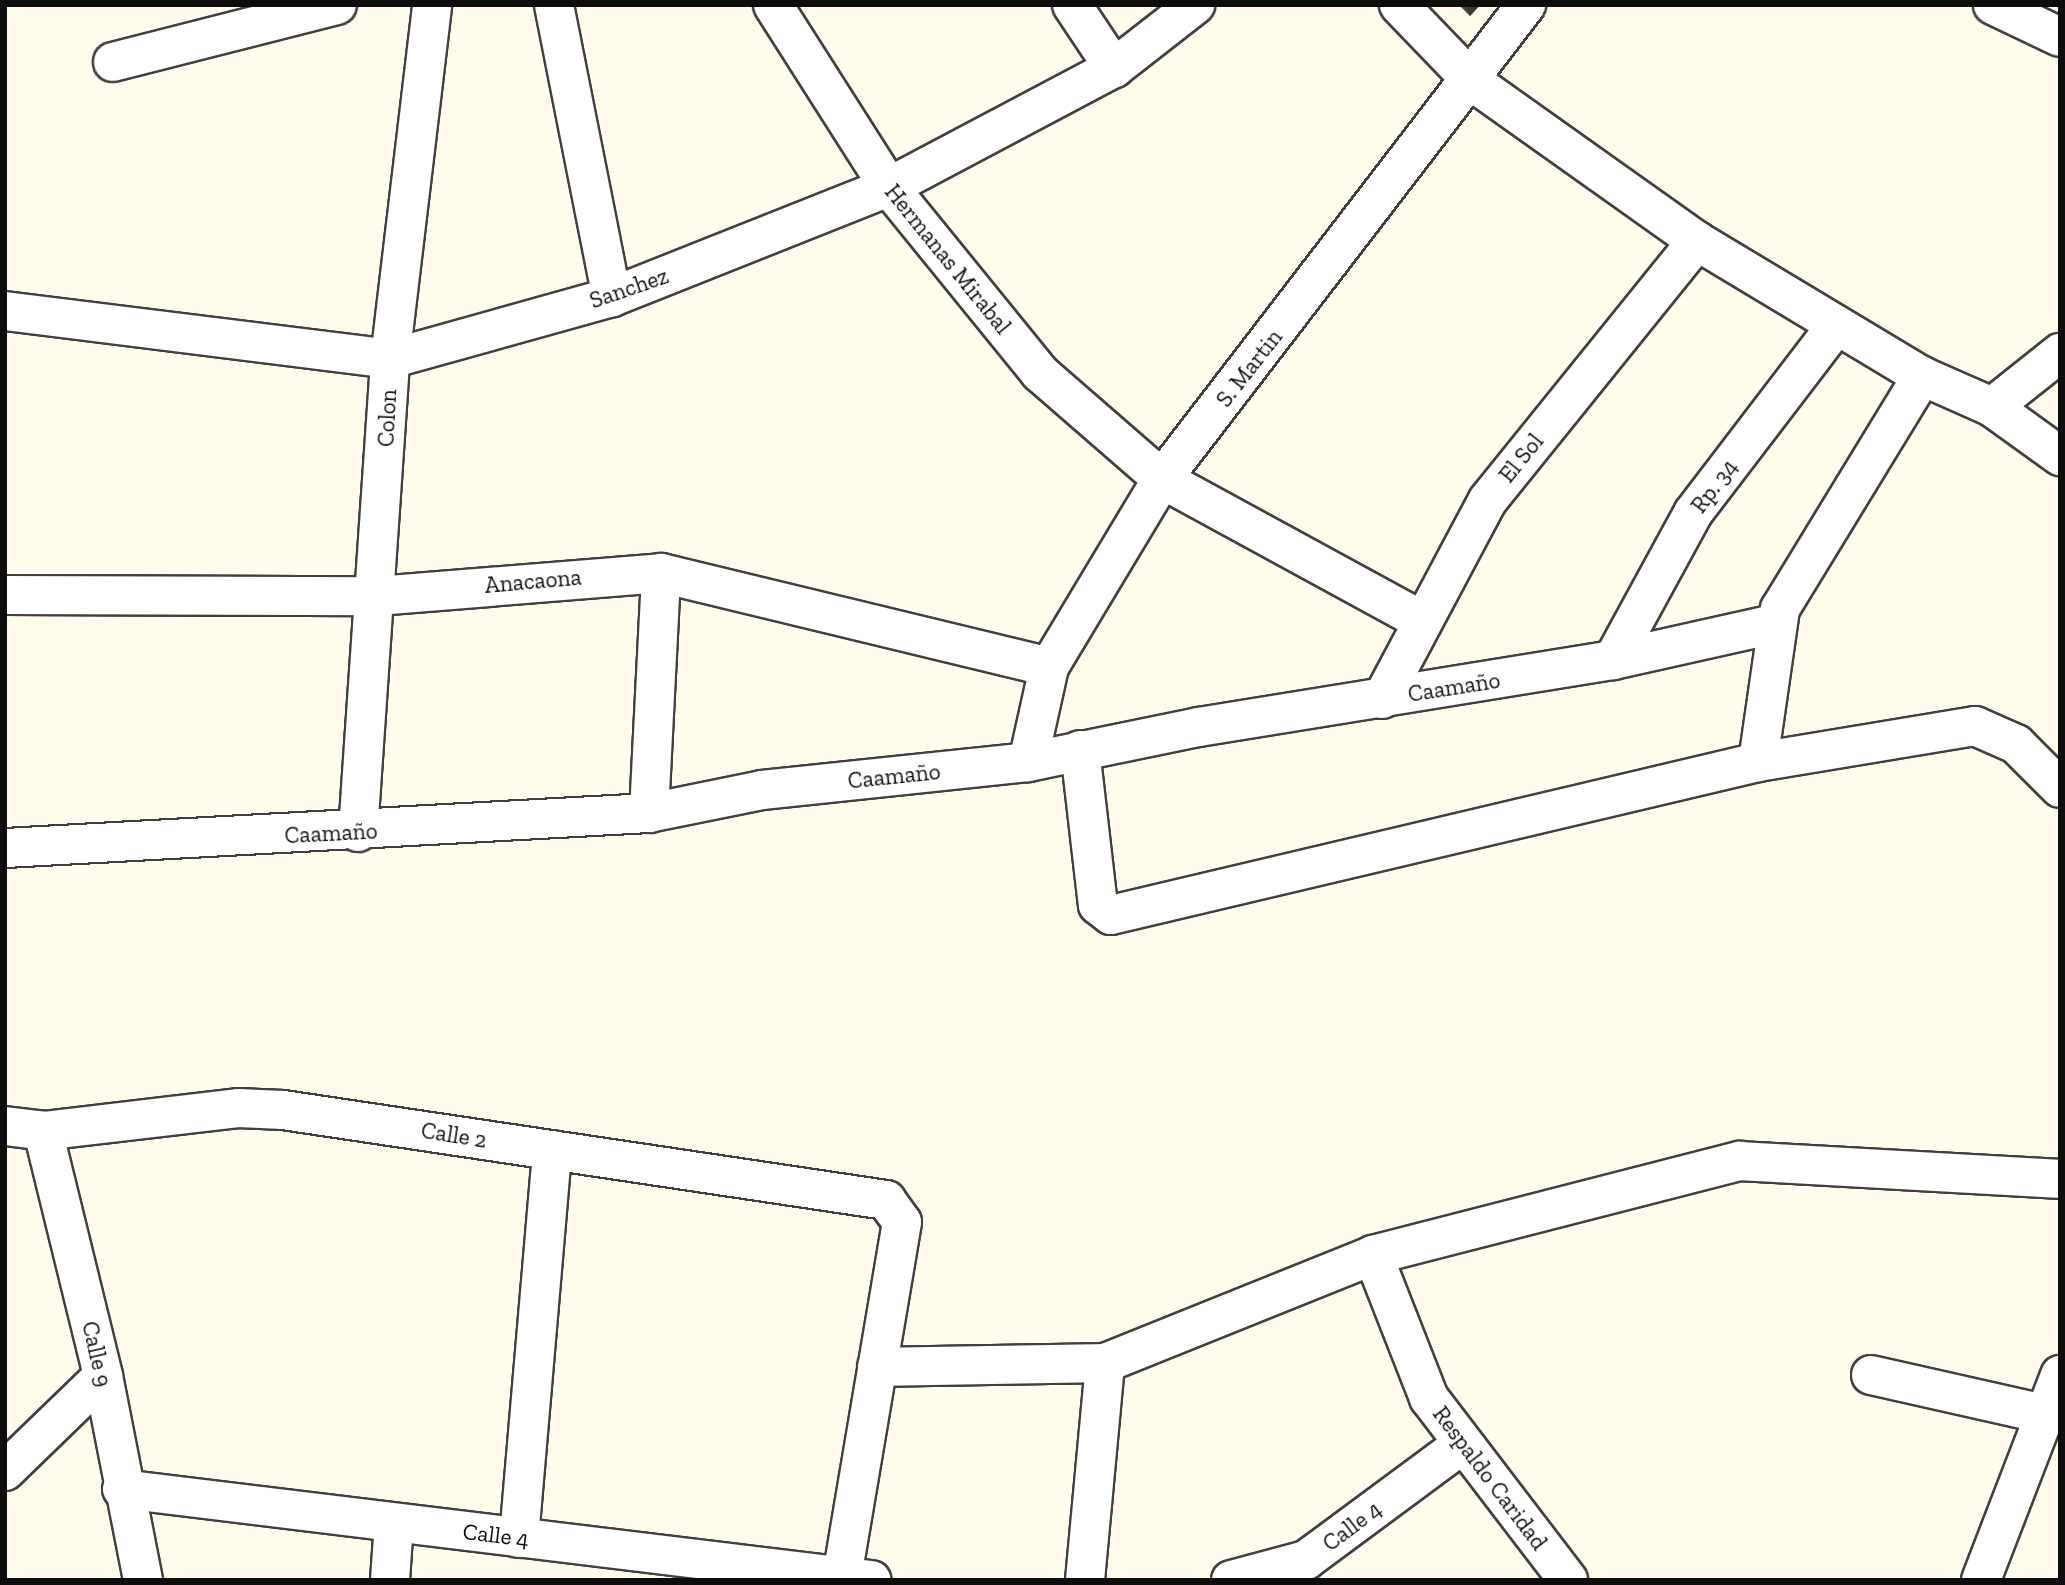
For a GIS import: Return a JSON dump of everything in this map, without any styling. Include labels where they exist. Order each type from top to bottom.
[{"type":"street","points":[[113,62],[337,5]]},
{"type":"street","name":"Colon","points":[[358,832],[377,596],[390,359],[432,5]]},
{"type":"street","points":[[554,5],[612,297]]},
{"type":"street","name":"Hermanas Mirabal","points":[[773,5],[889,187],[1040,373],[1162,479],[1421,620]]},
{"type":"street","points":[[1072,5],[1114,68]]},
{"type":"street","name":"Sanchez","points":[[5,311],[390,359],[612,297],[889,187],[1114,68],[1195,5]]},
{"type":"street","points":[[1399,5],[1473,82],[1697,241],[1922,376],[1993,407],[2060,456]]},
{"type":"street","name":"S. Martin","points":[[1028,762],[1049,667],[1162,479],[1473,82],[1527,5]]},
{"type":"street","points":[[1993,5],[2060,37]]},
{"type":"street","name":"El Sol","points":[[1381,699],[1421,620],[1488,500],[1697,241]]},
{"type":"street","name":"Rp. 34","points":[[1613,660],[1693,513],[1836,326]]},
{"type":"street","points":[[1993,407],[2060,353]]},
{"type":"street","points":[[1758,762],[1774,624],[1809,553],[1922,376]]},
{"type":"street","points":[[649,813],[661,573]]},
{"type":"street","name":"Anacaona","points":[[5,594],[377,596],[661,573],[1049,667]]},
{"type":"street","name":"Caamaño","points":[[5,848],[358,832],[649,813],[762,790],[1028,762],[1080,750],[1613,660],[1774,624]]},
{"type":"street","points":[[1080,750],[1098,905],[1111,915],[1758,762],[1975,726],[2016,744],[2060,788]]},
{"type":"street","name":"Calle 2","points":[[5,1126],[43,1131],[239,1108],[283,1110],[886,1200],[897,1209],[902,1222],[877,1367]]},
{"type":"street","name":"Calle 9","points":[[43,1131],[103,1376],[122,1489],[143,1580]]},
{"type":"street","points":[[520,1538],[552,1150]]},
{"type":"street","points":[[856,1579],[877,1367],[1105,1363],[1373,1255],[1740,1161],[2060,1179]]},
{"type":"street","name":"Respaldo Caridad","points":[[1373,1255],[1429,1398],[1460,1446],[1568,1580]]},
{"type":"street","points":[[1085,1580],[1105,1363]]},
{"type":"street","points":[[1871,1375],[2049,1415]]},
{"type":"street","points":[[10,1457],[103,1376]]},
{"type":"street","points":[[1981,1580],[2049,1415],[2060,1376]]},
{"type":"street","name":"Calle 4","points":[[1231,1580],[1306,1560],[1460,1446]]},
{"type":"street","name":"Calle 4","points":[[122,1489],[856,1579]]},
{"type":"street","points":[[390,1580],[394,1523]]}]
